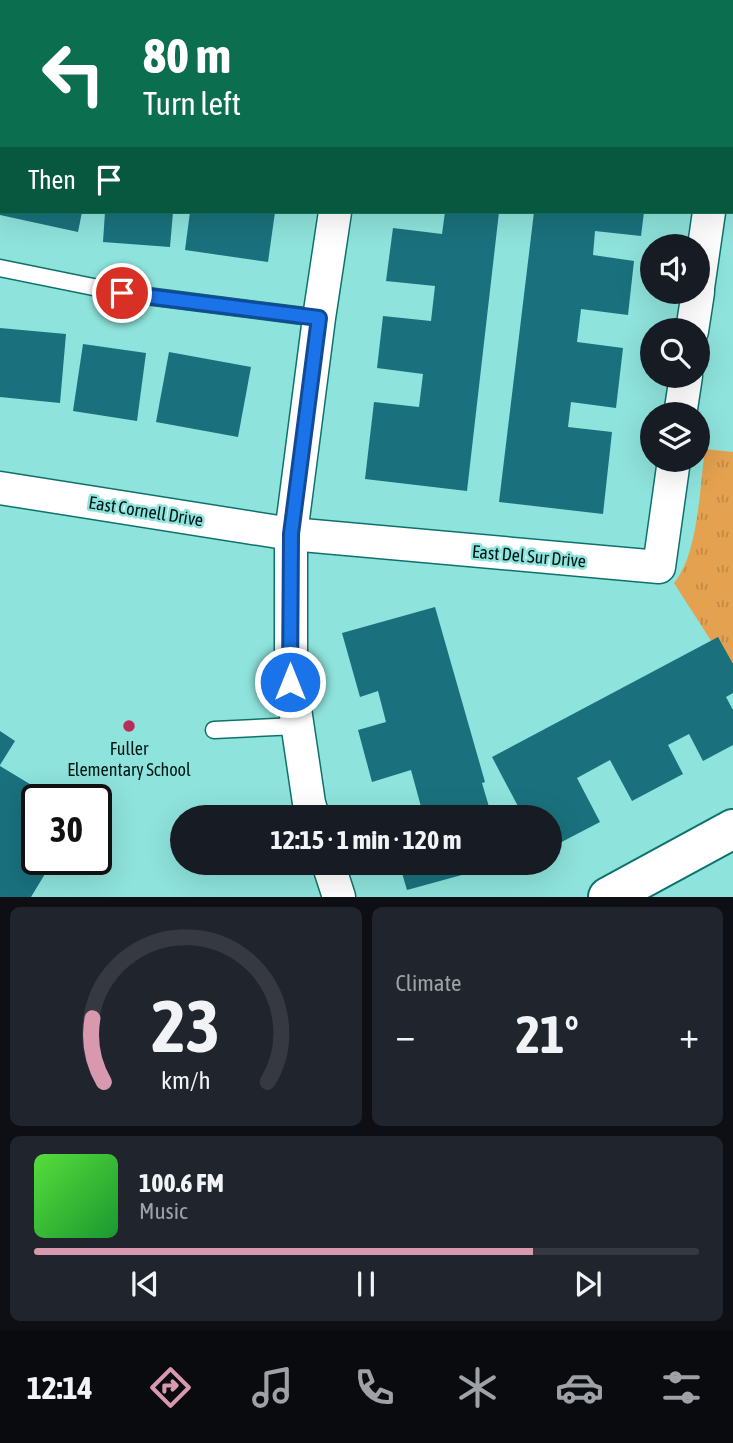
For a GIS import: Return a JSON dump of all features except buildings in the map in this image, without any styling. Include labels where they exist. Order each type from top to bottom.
[{"type":"street","points":[[310,805],[290,682],[291,534],[335,214]]},
{"type":"street","points":[[706,234],[709,214]]},
{"type":"street","name":"East Del Sur Drive","points":[[291,534],[659,567],[672,472]]},
{"type":"street","name":"East Cornell Drive","points":[[0,488],[291,534]]},
{"type":"street","points":[[608,897],[733,829]]},
{"type":"street","points":[[332,875],[339,897]]},
{"type":"lane","points":[[0,268],[122,293],[319,318]]},
{"type":"lane","points":[[214,730],[297,726]]},
{"type":"green space","points":[[710,450],[733,452],[733,675],[674,583],[688,556],[702,472],[710,472]]},
{"type":"place","name":"Fuller Elementary School","points":[[129,726]]},
{"type":"route","points":[[122,293],[319,318],[291,534],[290,682]]}]
